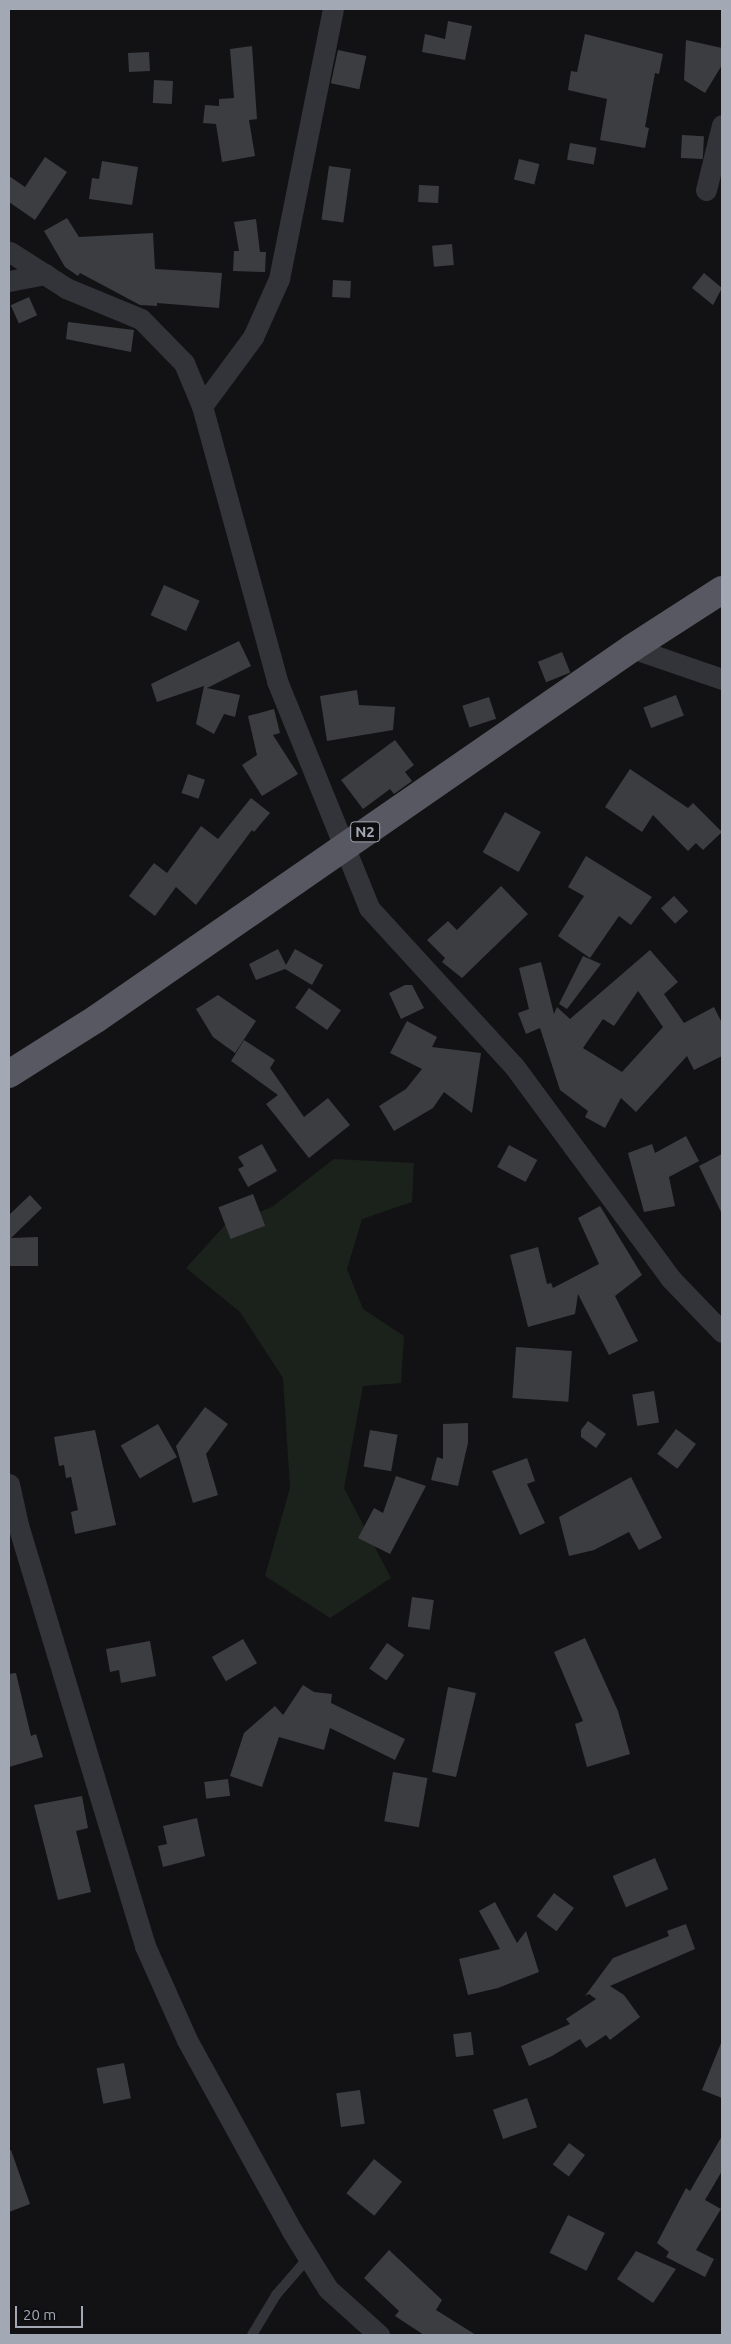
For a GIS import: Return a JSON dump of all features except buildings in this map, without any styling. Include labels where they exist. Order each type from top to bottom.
[{"type":"highway","name":"N2","points":[[9,1074],[96,1019],[632,648],[722,590]]},
{"type":"street","points":[[202,406],[253,338],[279,279],[333,9]]},
{"type":"street","points":[[706,190],[722,125]]},
{"type":"street","points":[[10,252],[66,288],[141,319],[184,363],[202,406],[277,681],[369,908],[514,1066],[672,1279],[722,1332]]},
{"type":"street","points":[[9,281],[45,274]]},
{"type":"street","points":[[632,648],[722,680]]},
{"type":"street","points":[[9,1484],[18,1525],[145,1946],[188,2040],[308,2258],[328,2289],[379,2335]]},
{"type":"lane","points":[[252,2335],[276,2295],[308,2258]]},
{"type":"shaded area","points":[[334,1159],[414,1163],[412,1202],[362,1219],[347,1269],[363,1309],[404,1336],[401,1383],[363,1386],[344,1488],[391,1578],[330,1618],[265,1576],[290,1488],[283,1378],[240,1312],[186,1268],[225,1225],[272,1207]]}]
